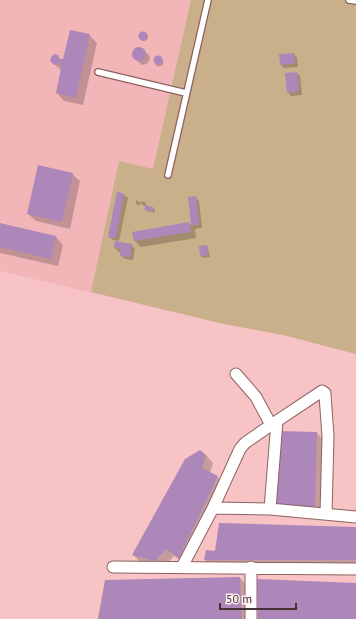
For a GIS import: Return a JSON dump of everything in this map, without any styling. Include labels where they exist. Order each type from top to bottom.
[{"type":"street","points":[[236,374],[256,397],[274,423],[270,510]]},
{"type":"street","points":[[182,567],[213,508],[240,449],[274,423],[322,391],[325,393],[328,436],[326,514]]},
{"type":"street","points":[[213,508],[270,510],[356,517]]},
{"type":"street","points":[[113,567],[356,568]]},
{"type":"street","points":[[251,567],[251,619]]},
{"type":"lane","points":[[168,175],[208,0]]},
{"type":"lane","points":[[349,0],[356,2]]},
{"type":"lane","points":[[98,72],[186,93]]},
{"type":"shaded area","points":[[0,0],[356,0],[356,354],[283,335],[224,324],[0,271]]},
{"type":"shaded area","points":[[191,0],[356,0],[356,354],[283,335],[224,324],[91,292],[119,161],[153,169]]},
{"type":"building","points":[[70,30],[90,34],[76,98],[56,93],[62,63],[54,65],[50,61],[54,54],[58,55],[60,59],[63,59]]},
{"type":"building","points":[[141,32],[145,32],[147,36],[145,40],[141,40],[139,38],[139,34]]},
{"type":"building","points":[[136,47],[142,47],[146,51],[146,57],[142,61],[136,61],[132,57],[132,51]]},
{"type":"building","points":[[294,53],[295,63],[280,65],[279,54]]},
{"type":"building","points":[[158,55],[163,60],[158,65],[153,60]]},
{"type":"building","points":[[297,72],[299,91],[287,93],[285,73]]},
{"type":"building","points":[[38,165],[73,173],[62,222],[27,214]]},
{"type":"building","points":[[117,191],[124,194],[116,238],[108,237]]},
{"type":"building","points":[[196,196],[199,225],[191,225],[188,197]]},
{"type":"building","points":[[146,205],[154,208],[153,212],[144,209]]},
{"type":"building","points":[[189,222],[191,232],[134,241],[132,232]]},
{"type":"building","points":[[0,223],[56,236],[51,259],[0,247]]},
{"type":"building","points":[[115,241],[132,244],[130,257],[120,256],[121,249],[114,248]]},
{"type":"building","points":[[207,245],[208,255],[200,256],[199,246]]},
{"type":"building","points":[[277,431],[317,432],[315,506],[275,510]]},
{"type":"building","points":[[200,450],[206,455],[202,468],[218,476],[179,558],[166,549],[155,561],[132,555],[185,459]]},
{"type":"building","points":[[219,523],[356,527],[356,560],[204,560],[206,550],[215,551]]},
{"type":"building","points":[[240,577],[242,619],[98,619],[105,580]]},
{"type":"building","points":[[257,579],[356,583],[356,619],[258,619]]}]
